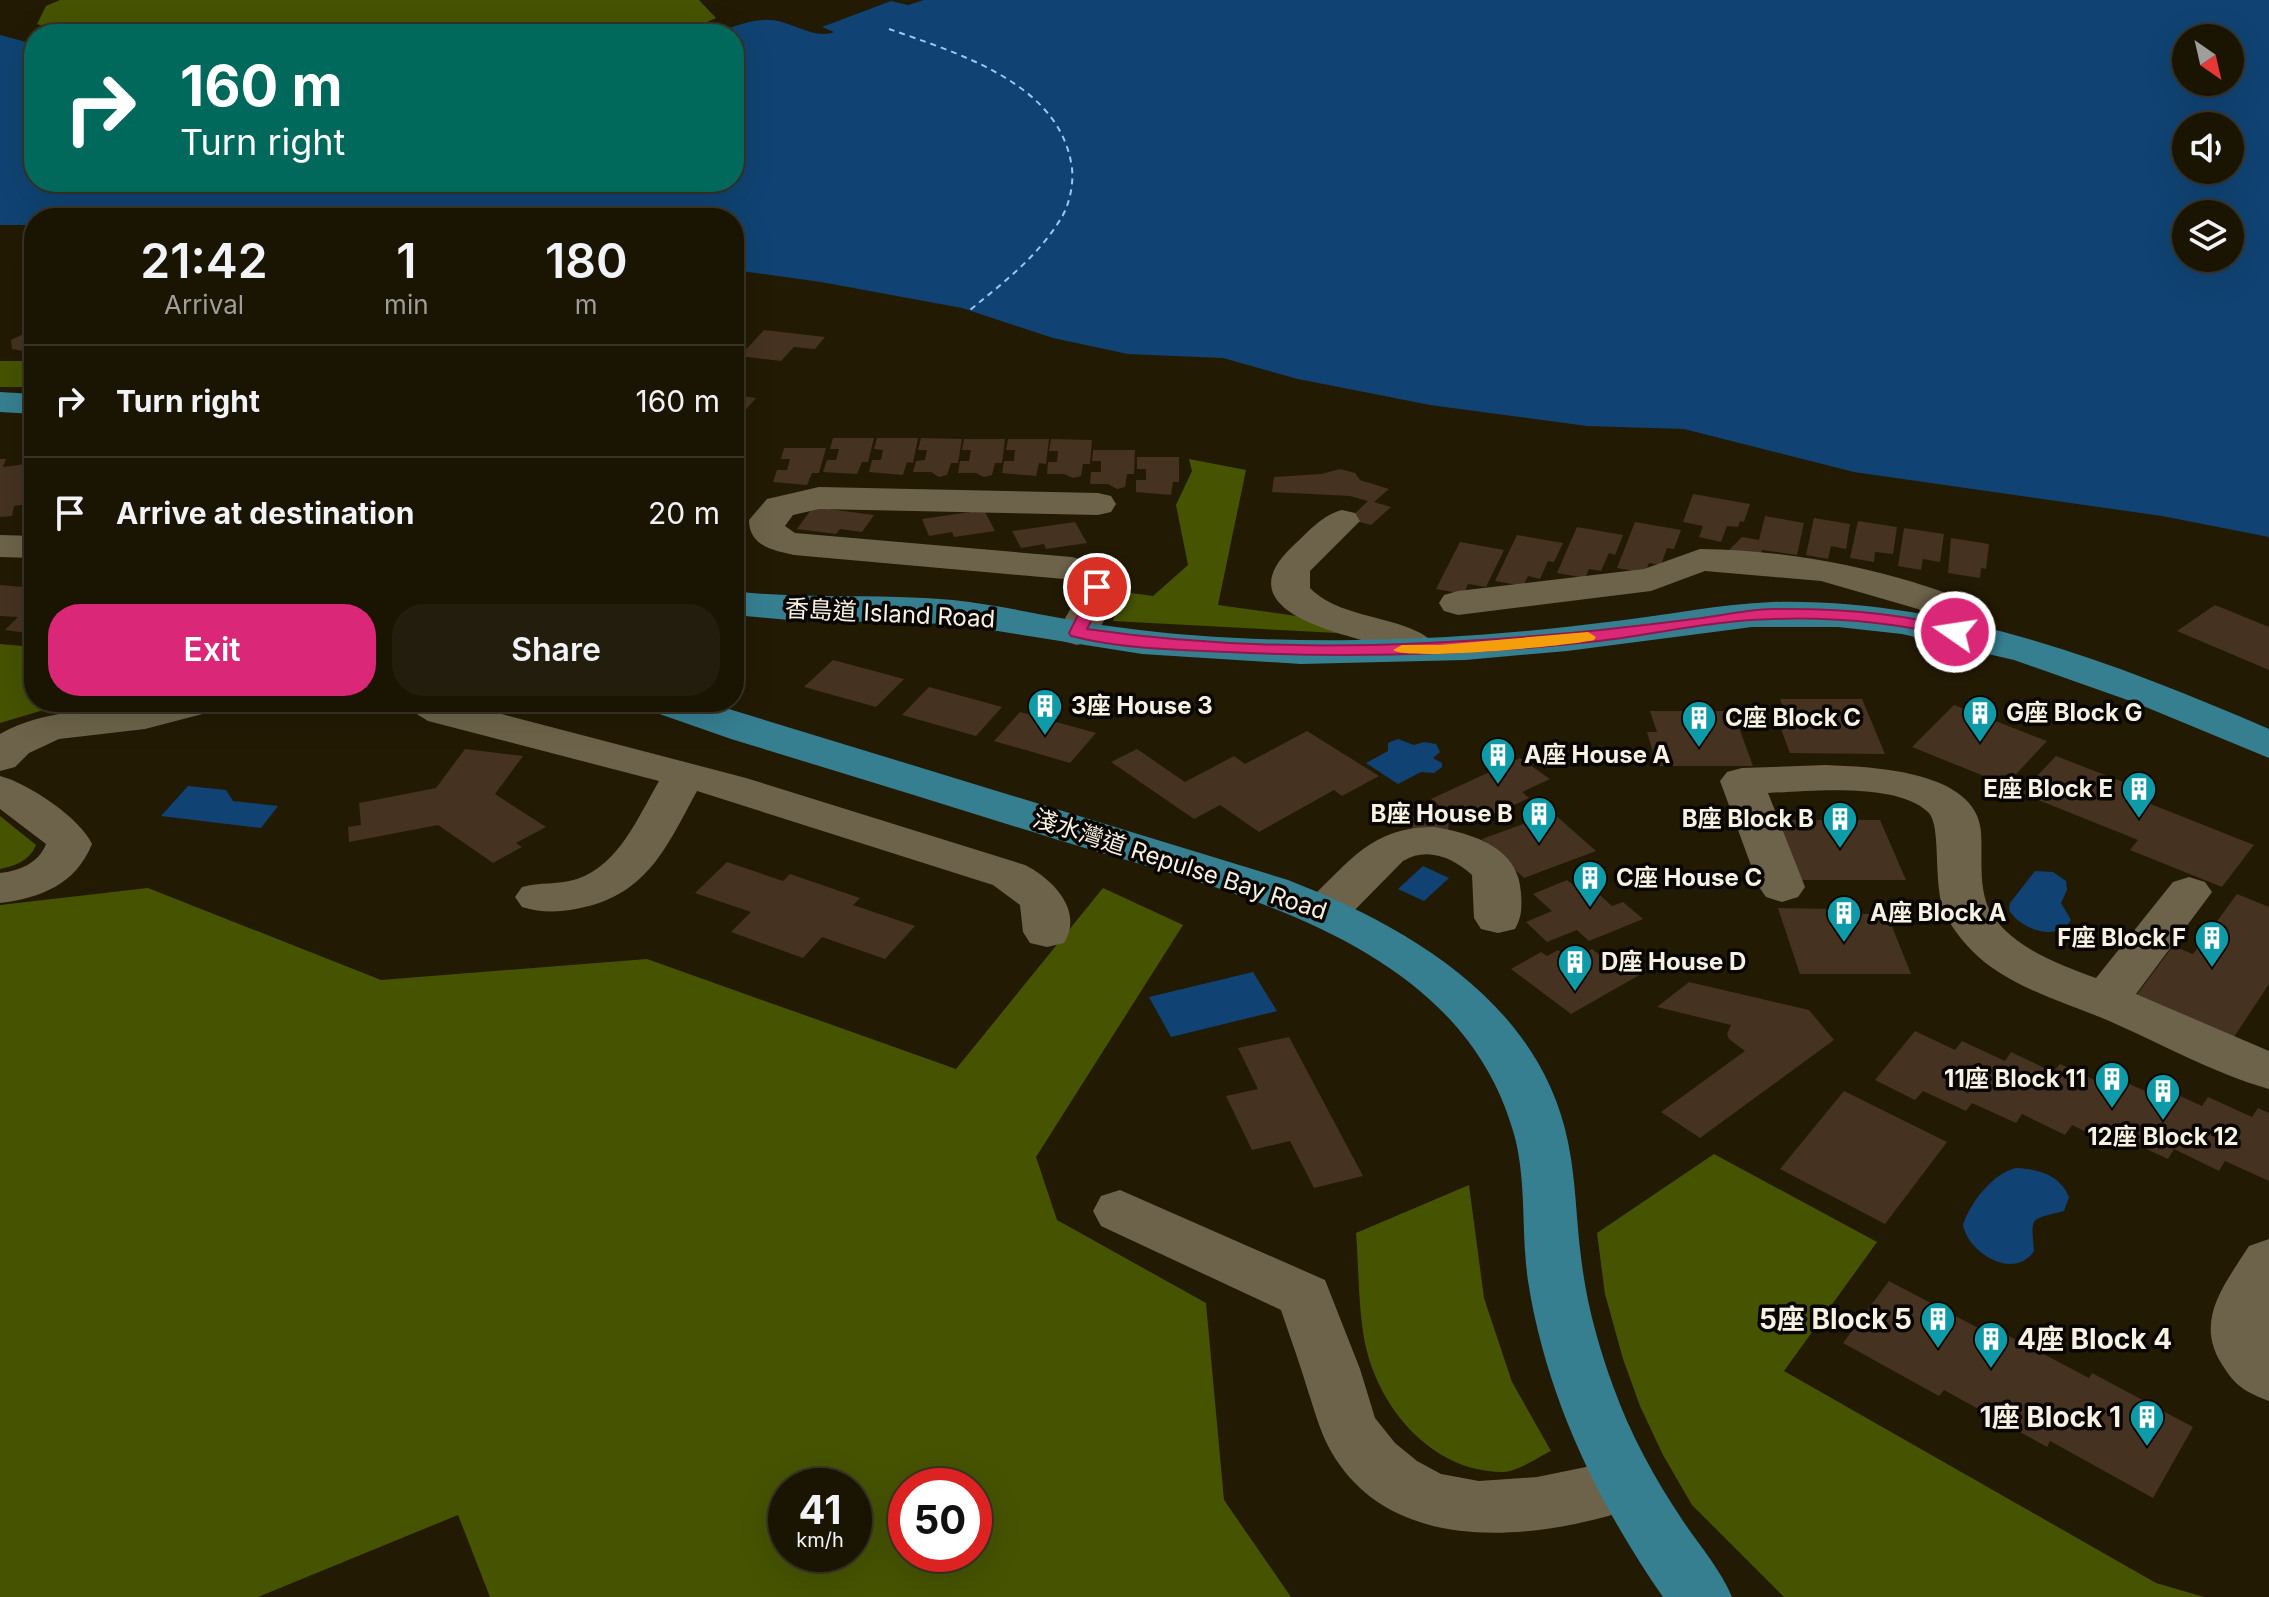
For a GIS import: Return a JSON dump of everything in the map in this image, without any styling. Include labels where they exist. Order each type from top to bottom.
[{"type":"main road","points":[[0,402],[24,403]]},
{"type":"main road","name":"香島道 Island Road","points":[[744,604],[800,609],[949,612],[1152,643],[1325,652],[1419,649],[1598,636],[1772,614],[1844,616],[1925,624],[2043,655],[2169,701],[2269,745]]},
{"type":"main road","name":"淺水灣道 Repulse Bay Road","points":[[695,712],[1272,890],[1326,911],[1398,950],[1455,995],[1492,1036],[1525,1090],[1541,1140],[1554,1261],[1565,1323],[1590,1405],[1625,1485],[1700,1597]]},
{"type":"street","points":[[1077,633],[1097,587],[1092,578],[1072,568],[794,544],[774,538],[768,532],[767,520],[780,507],[819,498],[1098,504]]},
{"type":"street","points":[[1342,521],[1296,564],[1290,573],[1291,591],[1307,608],[1322,617],[1391,635],[1419,649]]},
{"type":"street","points":[[1458,603],[1651,580],[1700,560],[1740,561],[1821,570],[1897,588],[1932,601],[1951,613],[1955,632]]},
{"type":"street","points":[[0,758],[16,744],[46,729],[160,712]]},
{"type":"street","points":[[443,712],[731,787],[1009,875],[1025,882],[1045,905],[1047,932]]},
{"type":"street","points":[[538,897],[578,896],[598,890],[625,873],[684,775]]},
{"type":"street","points":[[1782,887],[1742,781],[1885,780],[1911,786],[1945,805],[1957,823],[1959,891],[1972,921],[1984,936],[2021,964],[2269,1071]]},
{"type":"street","points":[[0,789],[65,835],[69,844],[58,865],[44,875],[0,888]]},
{"type":"street","points":[[1326,911],[1380,838],[1441,843],[1461,848],[1482,859],[1497,879],[1498,918]]},
{"type":"street","points":[[2105,1001],[2189,892]]},
{"type":"street","points":[[1120,1211],[1305,1296],[1347,1424],[1362,1448],[1382,1470],[1408,1488],[1451,1504],[1496,1510],[1625,1485]]},
{"type":"street","points":[[2269,1261],[2235,1321],[2236,1337],[2246,1354],[2269,1377]]},
{"type":"green space","points":[[60,0],[699,0],[716,18],[703,24],[37,24],[46,6]]},
{"type":"green space","points":[[0,361],[24,361],[24,387],[0,387]]},
{"type":"green space","points":[[1189,459],[1246,470],[1218,605],[1304,617],[1374,635],[1113,621],[1123,592],[1153,596],[1188,565],[1176,505],[1192,471]]},
{"type":"green space","points":[[0,644],[24,646],[24,712],[37,712],[0,723]]},
{"type":"green space","points":[[0,816],[36,845],[22,862],[0,869]]},
{"type":"green space","points":[[148,888],[381,980],[647,959],[956,1069],[1103,888],[1183,925],[1036,1157],[1057,1220],[1206,1303],[1224,1500],[1291,1597],[490,1597],[458,1515],[258,1597],[0,1597],[0,905]]},
{"type":"green space","points":[[1714,1154],[1877,1242],[1784,1371],[2156,1583],[2204,1597],[1784,1597],[1692,1505],[1663,1455],[1640,1406],[1605,1294],[1597,1233]]},
{"type":"green space","points":[[1469,1185],[1484,1298],[1512,1382],[1551,1451],[1507,1472],[1476,1469],[1452,1460],[1431,1448],[1412,1431],[1395,1412],[1382,1390],[1372,1367],[1363,1330],[1356,1233]]},
{"type":"water","points":[[924,0],[2269,0],[2269,537],[2162,516],[1854,472],[1684,429],[1587,426],[1430,405],[1298,379],[1223,358],[1128,354],[1053,338],[962,308],[744,271],[744,208],[24,208],[24,225],[0,225],[0,35],[24,41],[24,192],[744,192],[743,24],[772,20],[819,34],[834,32],[822,27],[891,1],[908,5]]},
{"type":"water","points":[[1398,739],[1414,745],[1424,742],[1436,744],[1440,752],[1433,758],[1442,763],[1442,767],[1434,773],[1421,772],[1398,784],[1366,763],[1388,751],[1388,743]]},
{"type":"water","points":[[188,786],[226,790],[233,801],[278,806],[261,828],[161,816]]},
{"type":"water","points":[[1423,866],[1449,878],[1424,901],[1398,889]]},
{"type":"water","points":[[2035,871],[2053,872],[2066,881],[2067,890],[2061,903],[2071,920],[2057,931],[2030,928],[2009,910],[2010,903]]},
{"type":"water","points":[[1253,972],[1277,1011],[1171,1037],[1149,997]]},
{"type":"water","points":[[2016,1168],[2054,1178],[2069,1197],[2064,1211],[2035,1221],[2032,1231],[2034,1251],[2015,1264],[1993,1260],[1982,1253],[1973,1245],[1963,1225],[1971,1208],[1991,1182]]},
{"type":"building","points":[[764,330],[825,337],[815,349],[794,347],[781,361],[744,356],[744,352]]},
{"type":"building","points":[[24,334],[24,351],[12,349],[11,340]]},
{"type":"building","points":[[744,396],[756,398],[744,412]]},
{"type":"building","points":[[833,438],[874,438],[868,462],[862,462],[857,474],[823,472],[827,460],[836,460],[839,449],[830,449]]},
{"type":"building","points":[[877,438],[918,438],[913,463],[907,462],[903,475],[869,472],[872,460],[881,460],[883,450],[874,449]]},
{"type":"building","points":[[921,438],[962,439],[958,463],[951,463],[947,475],[939,477],[931,472],[913,472],[916,461],[925,460],[927,450],[918,450]]},
{"type":"building","points":[[964,439],[1005,439],[1002,463],[995,463],[992,475],[984,477],[976,473],[958,473],[960,461],[969,461],[971,450],[962,450]]},
{"type":"building","points":[[1008,439],[1049,439],[1046,464],[1039,463],[1036,476],[1002,473],[1004,461],[1014,461],[1015,450],[1006,450]]},
{"type":"building","points":[[1051,439],[1092,440],[1090,464],[1083,464],[1081,476],[1073,478],[1064,474],[1047,474],[1048,462],[1057,462],[1058,451],[1049,451]]},
{"type":"building","points":[[784,448],[826,448],[819,473],[812,473],[807,485],[773,482],[777,470],[787,470],[790,459],[781,459]]},
{"type":"building","points":[[1093,450],[1135,450],[1134,474],[1127,474],[1125,487],[1117,489],[1108,484],[1090,484],[1091,472],[1101,472],[1101,461],[1092,461]]},
{"type":"building","points":[[1137,457],[1179,457],[1179,482],[1173,482],[1171,495],[1136,492],[1136,480],[1146,480],[1146,469],[1137,469]]},
{"type":"building","points":[[0,459],[6,459],[3,467],[24,464],[24,504],[14,506],[12,516],[0,517]]},
{"type":"building","points":[[1340,469],[1355,473],[1360,480],[1389,489],[1374,502],[1391,507],[1371,525],[1349,519],[1368,501],[1350,496],[1272,492],[1274,477],[1321,474]]},
{"type":"building","points":[[1693,494],[1750,504],[1744,522],[1740,521],[1738,527],[1727,526],[1721,542],[1699,537],[1703,526],[1683,522]]},
{"type":"building","points":[[813,507],[874,515],[862,532],[840,529],[836,534],[797,529]]},
{"type":"building","points":[[984,510],[995,531],[954,537],[952,532],[929,536],[922,519]]},
{"type":"building","points":[[1765,516],[1804,523],[1797,555],[1762,550],[1760,557],[1727,552],[1742,537],[1759,540]]},
{"type":"building","points":[[1814,518],[1850,524],[1846,549],[1831,546],[1828,559],[1806,555]]},
{"type":"building","points":[[1858,521],[1897,527],[1893,554],[1875,552],[1874,562],[1850,558]]},
{"type":"building","points":[[1075,522],[1087,543],[1046,549],[1044,544],[1021,548],[1012,531]]},
{"type":"building","points":[[1635,522],[1681,530],[1674,549],[1667,548],[1661,565],[1649,563],[1645,573],[1617,568]]},
{"type":"building","points":[[1577,527],[1623,535],[1615,555],[1609,553],[1601,571],[1589,569],[1585,578],[1557,573]]},
{"type":"building","points":[[1904,528],[1944,534],[1940,562],[1923,559],[1921,570],[1898,566]]},
{"type":"building","points":[[1517,535],[1563,543],[1554,562],[1548,561],[1540,579],[1528,576],[1523,586],[1495,581]]},
{"type":"building","points":[[1951,538],[1989,544],[1986,569],[1981,568],[1980,578],[1948,573]]},
{"type":"building","points":[[1460,542],[1504,550],[1486,587],[1468,584],[1464,594],[1436,589]]},
{"type":"building","points":[[0,585],[24,587],[24,633],[5,630],[18,617],[0,616]]},
{"type":"building","points":[[2215,605],[2269,627],[2269,670],[2177,631]]},
{"type":"building","points":[[833,660],[904,679],[876,707],[804,687]]},
{"type":"building","points":[[929,687],[1002,707],[976,736],[902,715]]},
{"type":"building","points":[[1780,699],[1862,699],[1885,754],[1790,753],[1778,721],[1788,721]]},
{"type":"building","name":"G座 Block G","points":[[1954,705],[2047,741],[2006,785],[1912,747]]},
{"type":"building","name":"C座 Block C","points":[[1650,711],[1733,711],[1753,766],[1657,766],[1647,732],[1657,732]]},
{"type":"building","name":"3座 House 3","points":[[1020,712],[1096,733],[1070,763],[994,741]]},
{"type":"building","points":[[1307,731],[1379,776],[1342,796],[1334,790],[1259,832],[1220,805],[1194,819],[1111,762],[1137,749],[1185,782],[1234,756],[1245,764]]},
{"type":"building","points":[[465,749],[523,756],[495,794],[546,827],[516,843],[522,847],[493,863],[438,825],[349,842],[348,827],[361,825],[359,803],[436,788]]},
{"type":"building","name":"E座 Block E","points":[[2056,756],[2144,790],[2138,799],[2254,845],[2222,887],[2130,850],[2138,840],[2021,793]]},
{"type":"building","name":"A座 House A","points":[[1520,758],[1550,779],[1522,792],[1529,798],[1479,821],[1469,813],[1457,819],[1431,799]]},
{"type":"building","points":[[1414,813],[1449,816],[1448,835],[1412,832]]},
{"type":"building","name":"B座 House B","points":[[1553,813],[1596,851],[1524,878],[1482,839]]},
{"type":"building","name":"B座 Block B","points":[[1777,820],[1880,820],[1906,880],[1798,880]]},
{"type":"building","points":[[727,862],[783,881],[790,874],[860,898],[853,905],[915,926],[885,959],[822,937],[803,958],[731,932],[751,912],[695,893]]},
{"type":"building","name":"C座 House C","points":[[1567,880],[1580,891],[1591,887],[1612,906],[1623,902],[1643,919],[1589,941],[1577,930],[1547,942],[1526,922],[1552,911],[1533,894]]},
{"type":"building","name":"F座 Block F","points":[[2237,894],[2269,907],[2269,984],[2232,1040],[2135,997],[2173,946],[2193,954]]},
{"type":"building","name":"A座 Block A","points":[[1778,908],[1834,909],[1836,914],[1887,914],[1911,974],[1800,974]]},
{"type":"building","name":"D座 House D","points":[[1592,949],[1601,956],[1611,950],[1643,973],[1571,1014],[1511,969],[1541,952],[1547,956],[1558,950],[1572,961]]},
{"type":"building","points":[[1689,982],[1809,1010],[1834,1040],[1700,1138],[1661,1112],[1745,1051],[1729,1039],[1727,1034],[1731,1025],[1657,1007]]},
{"type":"building","points":[[1915,1031],[1955,1050],[1962,1041],[2005,1061],[2011,1052],[2053,1072],[2060,1064],[2101,1083],[2107,1074],[2152,1094],[2158,1086],[2202,1106],[2208,1097],[2252,1117],[2258,1108],[2269,1113],[2269,1181],[2225,1161],[2219,1171],[2174,1149],[2168,1159],[2123,1138],[2117,1147],[2072,1125],[2065,1135],[2022,1114],[2016,1123],[1972,1103],[1966,1111],[1923,1091],[1915,1100],[1875,1080]]},
{"type":"building","points":[[1289,1037],[1363,1176],[1314,1188],[1290,1141],[1252,1150],[1226,1096],[1258,1089],[1238,1048]]},
{"type":"building","points":[[1844,1091],[1947,1142],[1885,1224],[1780,1169]]},
{"type":"building","points":[[1889,1281],[1984,1331],[1988,1325],[2089,1378],[2092,1373],[2193,1427],[2153,1498],[2050,1441],[2047,1447],[1944,1390],[1939,1396],[1843,1343]]},
{"type":"ferry route","points":[[889,29],[973,61],[1025,91],[1046,111],[1062,134],[1071,162],[1072,184],[1064,214],[1041,246],[1019,269],[970,310]]},
{"type":"slow traffic","points":[[1402,650],[1440,650],[1588,637]]},
{"type":"place","name":"3座 House 3","points":[[1045,737]]},
{"type":"place","name":"G座 Block G","points":[[1980,744]]},
{"type":"place","name":"C座 Block C","points":[[1699,749]]},
{"type":"place","name":"A座 House A","points":[[1498,786]]},
{"type":"place","name":"E座 Block E","points":[[2139,820]]},
{"type":"place","name":"B座 House B","points":[[1539,845]]},
{"type":"place","name":"B座 Block B","points":[[1840,850]]},
{"type":"place","name":"C座 House C","points":[[1590,909]]},
{"type":"place","name":"A座 Block A","points":[[1844,944]]},
{"type":"place","name":"F座 Block F","points":[[2212,969]]},
{"type":"place","name":"D座 House D","points":[[1575,993]]},
{"type":"place","name":"11座 Block 11","points":[[2112,1110]]},
{"type":"place","name":"12座 Block 12","points":[[2163,1122]]},
{"type":"place","name":"5座 Block 5","points":[[1938,1350]]},
{"type":"place","name":"4座 Block 4","points":[[1991,1370]]},
{"type":"place","name":"1座 Block 1","points":[[2147,1448]]},
{"type":"route","points":[[1097,587],[1077,633],[1152,643],[1325,652],[1440,650],[1598,636],[1772,614],[1844,616],[1925,624],[1955,632]]}]
